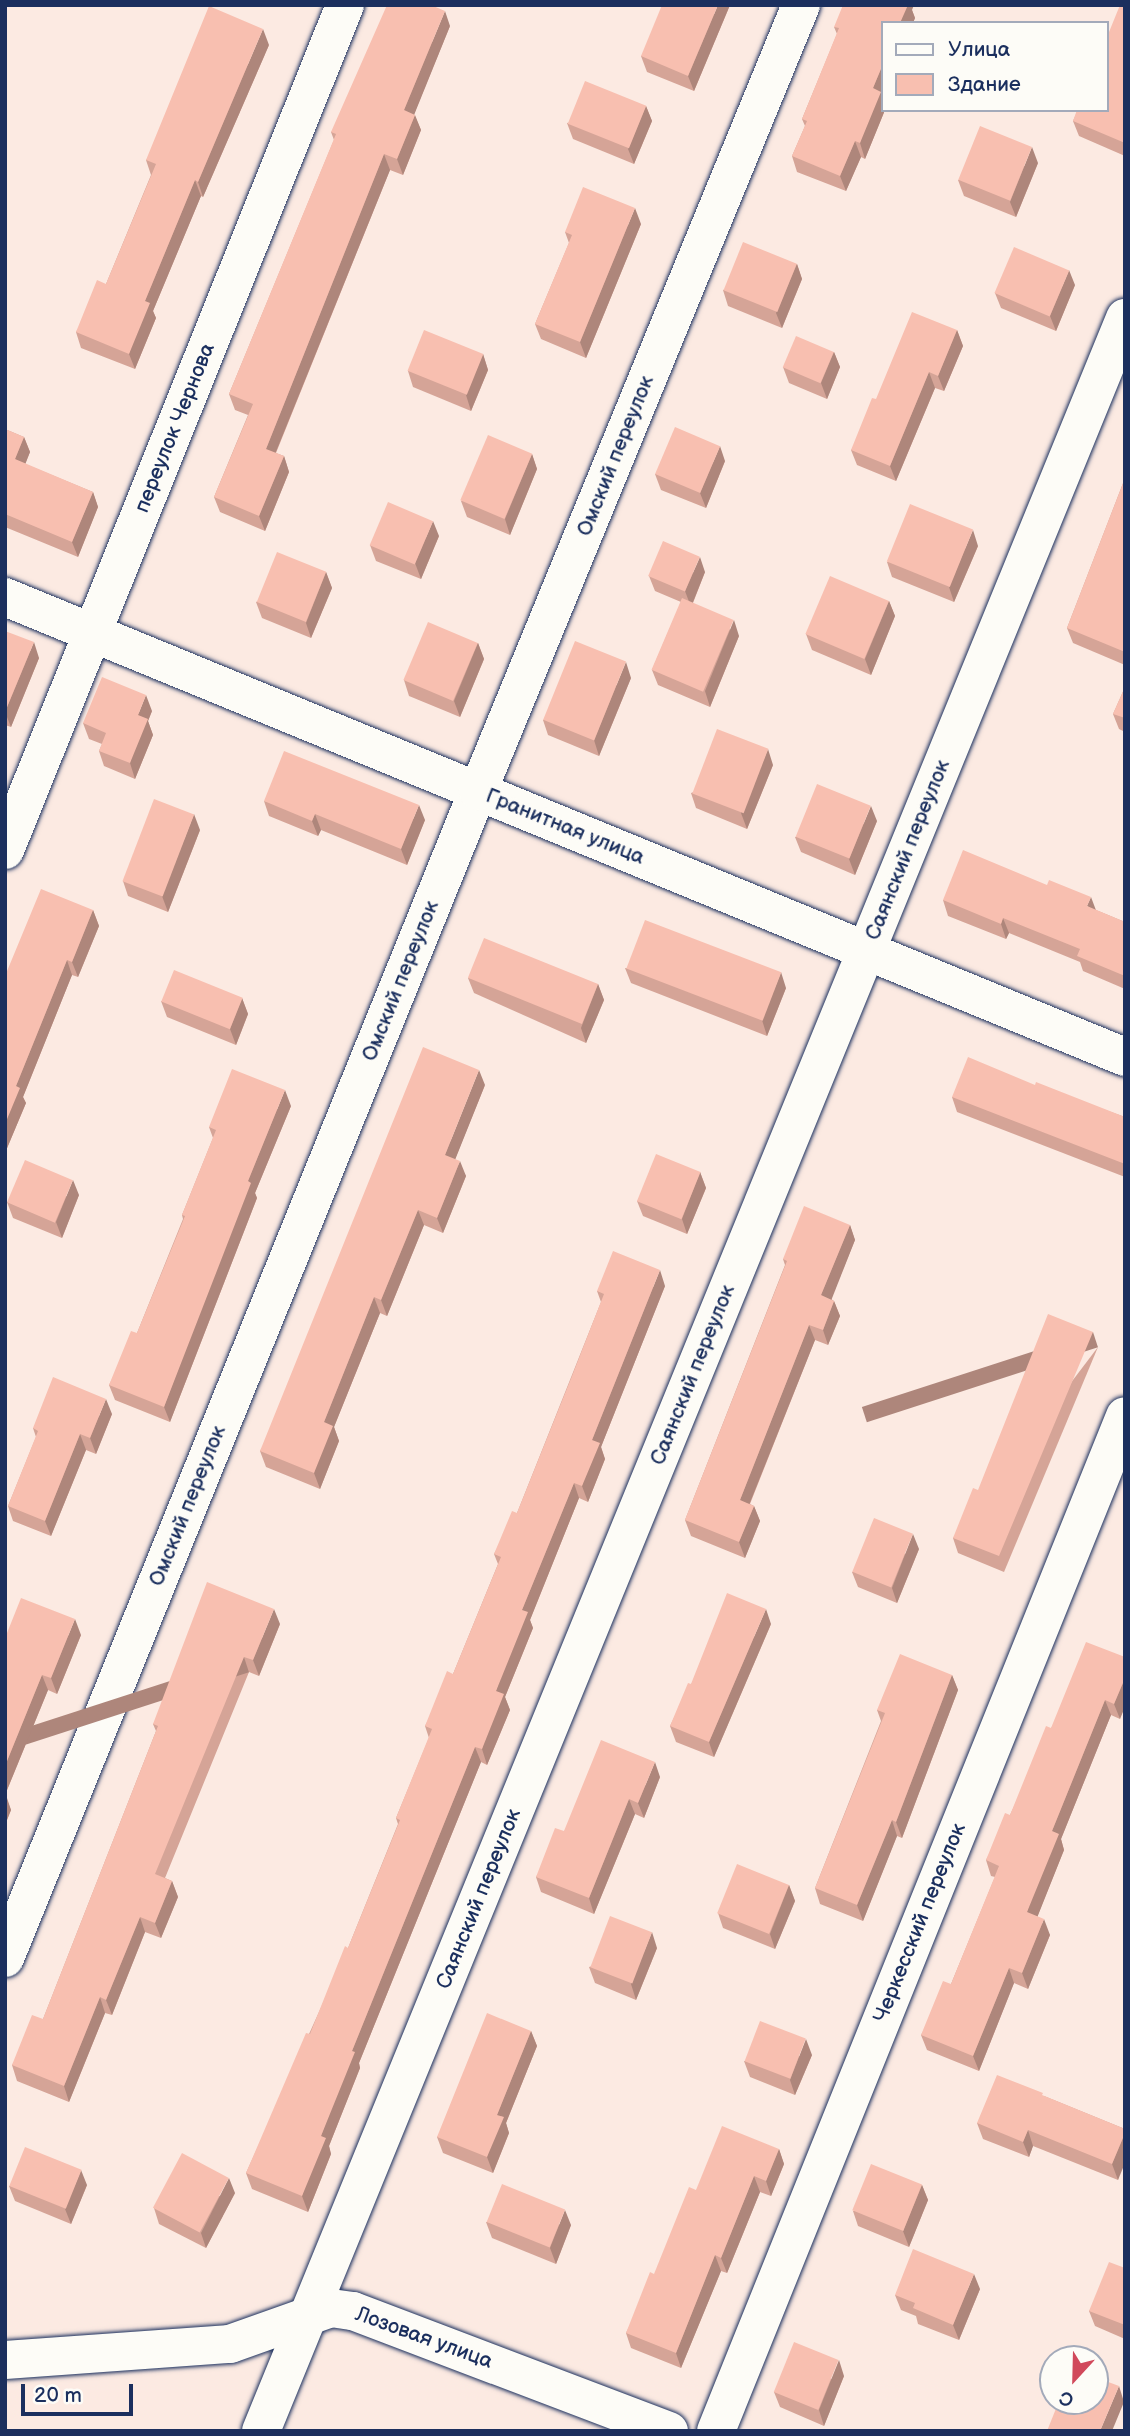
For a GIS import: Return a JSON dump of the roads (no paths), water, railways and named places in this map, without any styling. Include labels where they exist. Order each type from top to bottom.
[{"type":"street","name":"переулок Чернова","points":[[5,850],[345,5]]},
{"type":"street","name":"Омский переулок","points":[[5,1958],[478,791],[801,5]]},
{"type":"street","name":"Саянский переулок","points":[[261,2431],[1125,318]]},
{"type":"street","name":"Гранитная улица","points":[[5,597],[1125,1057]]},
{"type":"street","name":"Черкесский переулок","points":[[716,2431],[1125,1416]]},
{"type":"street","name":"Лозовая улица","points":[[5,2360],[230,2344],[307,2319],[331,2308],[353,2311],[670,2431]]}]
